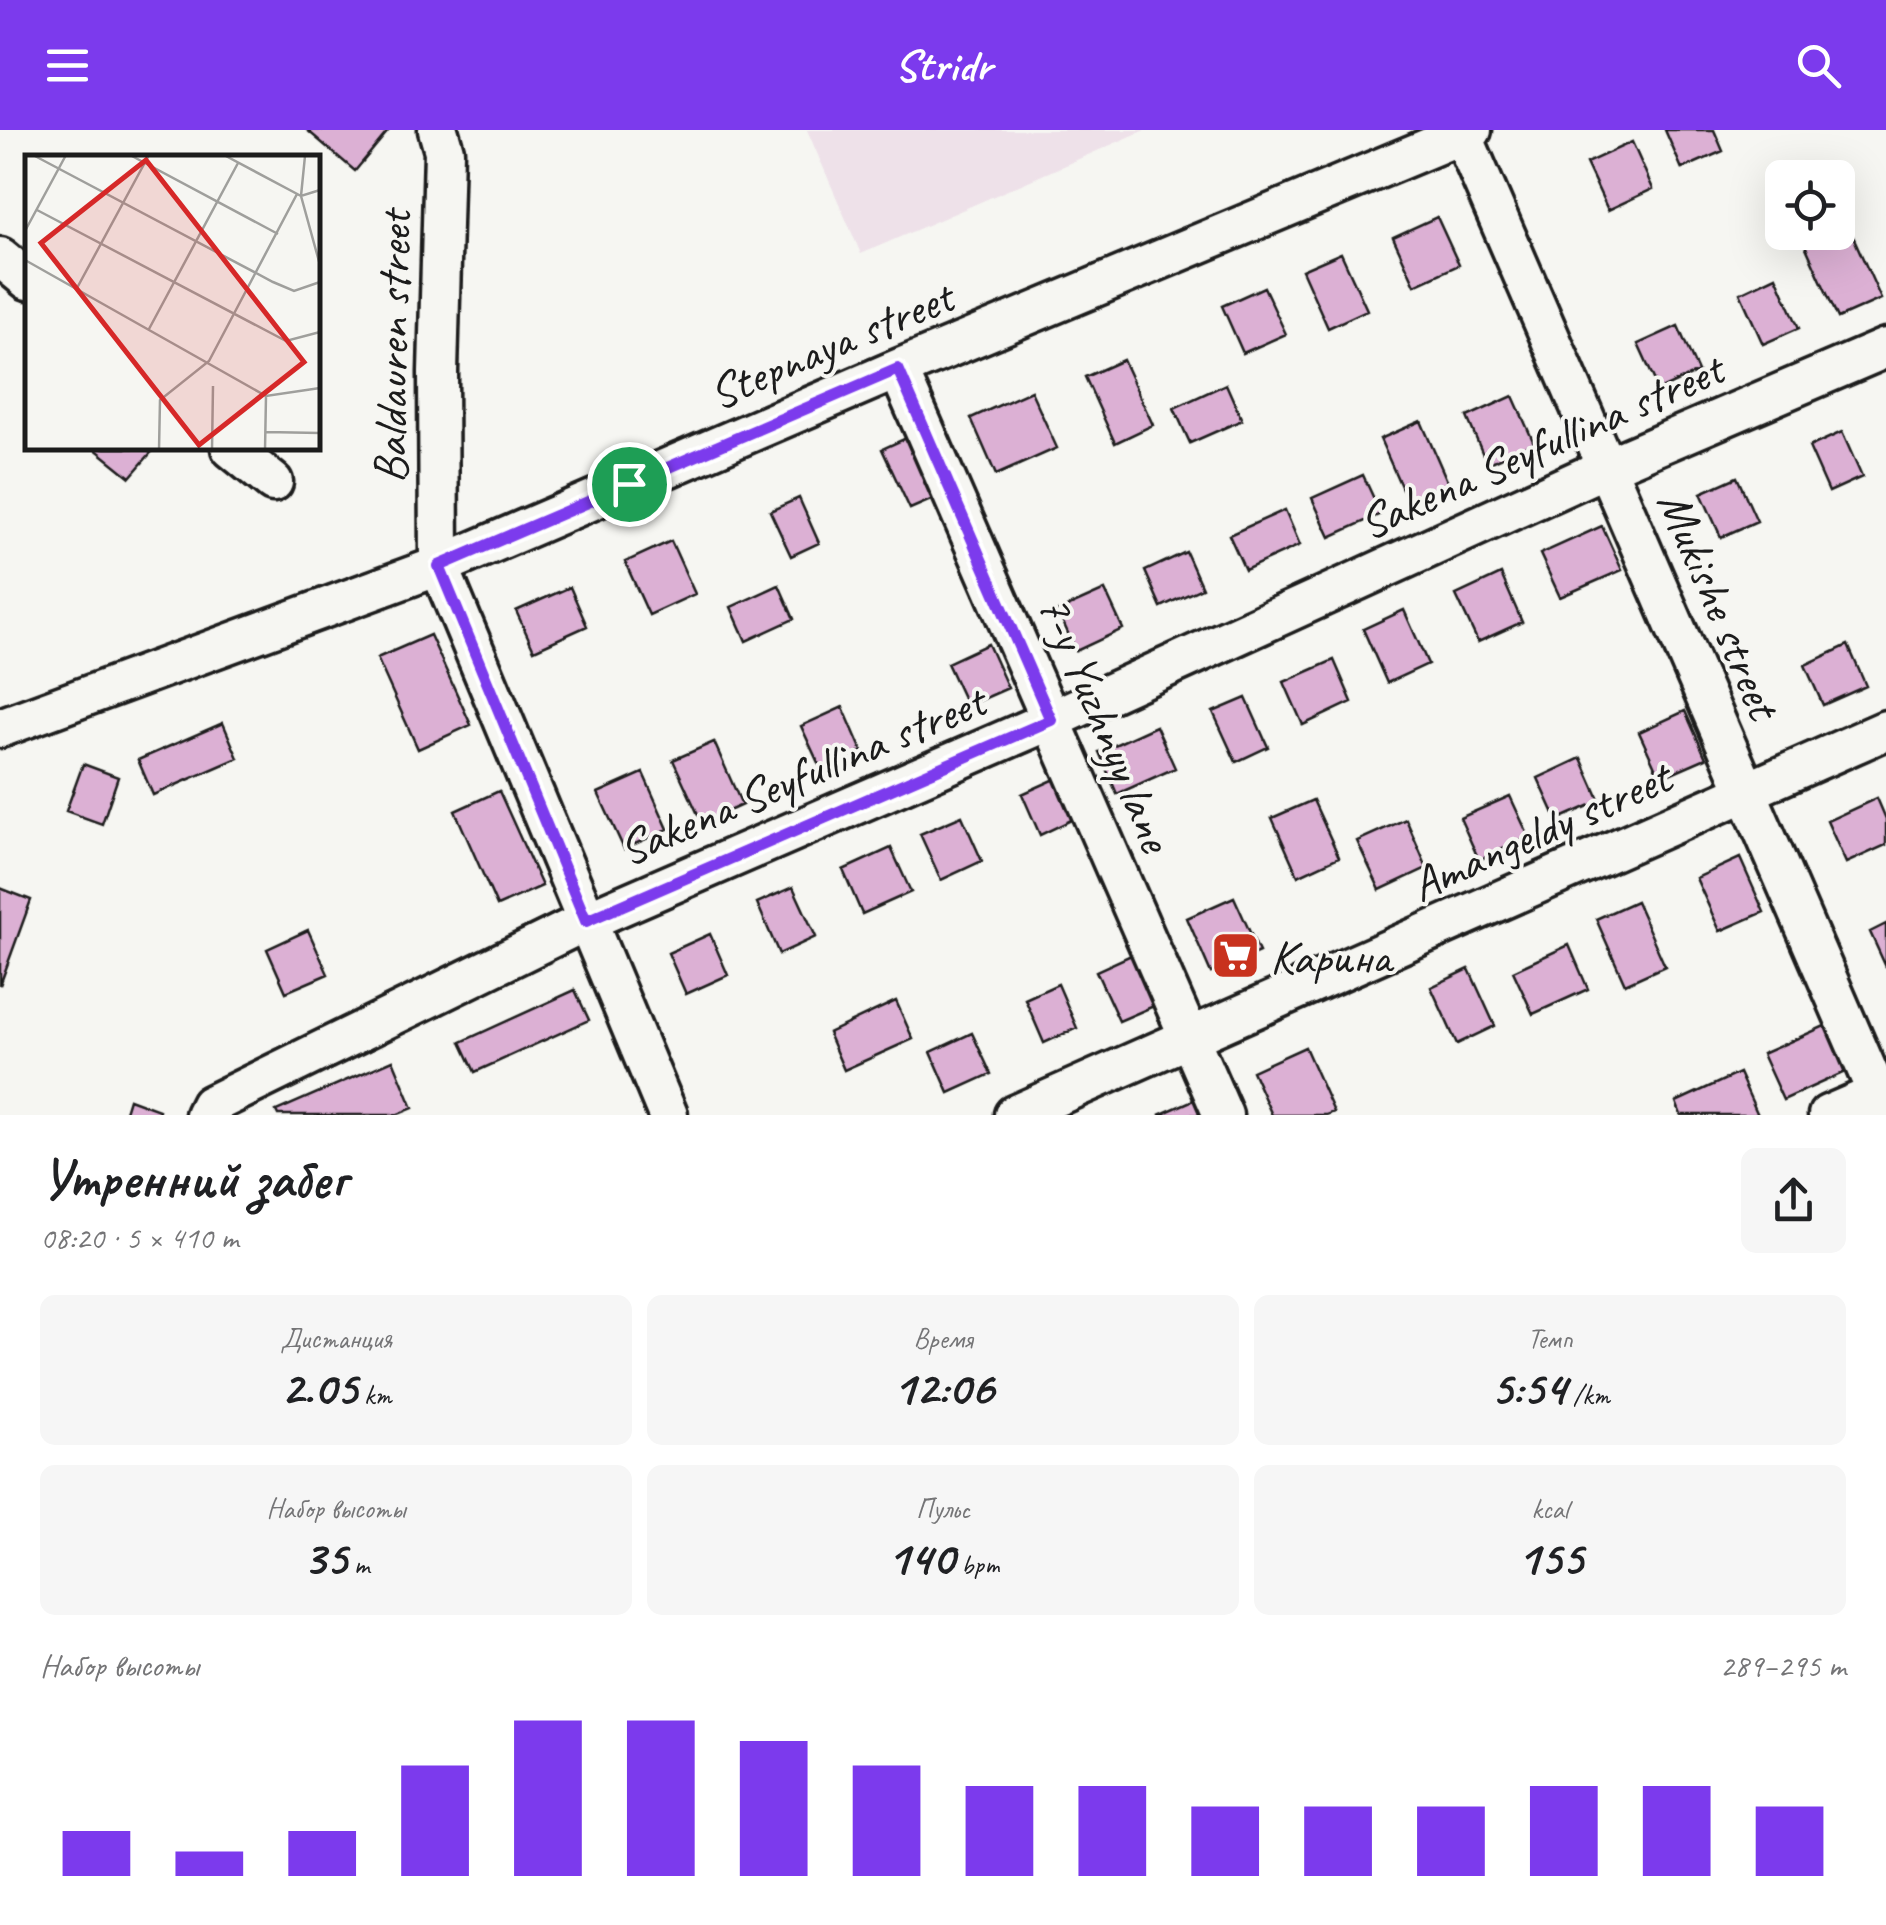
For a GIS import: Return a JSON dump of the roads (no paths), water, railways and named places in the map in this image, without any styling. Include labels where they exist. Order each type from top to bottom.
[{"type":"street","name":"Baldauren street","points":[[438,130],[444,151],[438,372],[439,566]]},
{"type":"street","name":"Stepnaya street","points":[[0,728],[439,566],[1467,132]]},
{"type":"street","name":"Mukishe street","points":[[1467,132],[1607,468],[1883,1099]]},
{"type":"street","points":[[0,257],[25,278]]},
{"type":"street","name":"Sakena Seyfullina street","points":[[205,1115],[210,1105],[586,921],[1051,720],[1607,468],[1886,348]]},
{"type":"street","name":"7-y Yuzhnyy lane","points":[[898,369],[1223,1115]]},
{"type":"street","points":[[233,450],[273,482]]},
{"type":"street","points":[[439,566],[668,1115]]},
{"type":"street","name":"Amangeldy street","points":[[1014,1115],[1886,730]]},
{"type":"street","points":[[1828,1115],[1883,1099]]},
{"type":"place","name":"Карина","points":[[1235,956]]}]
